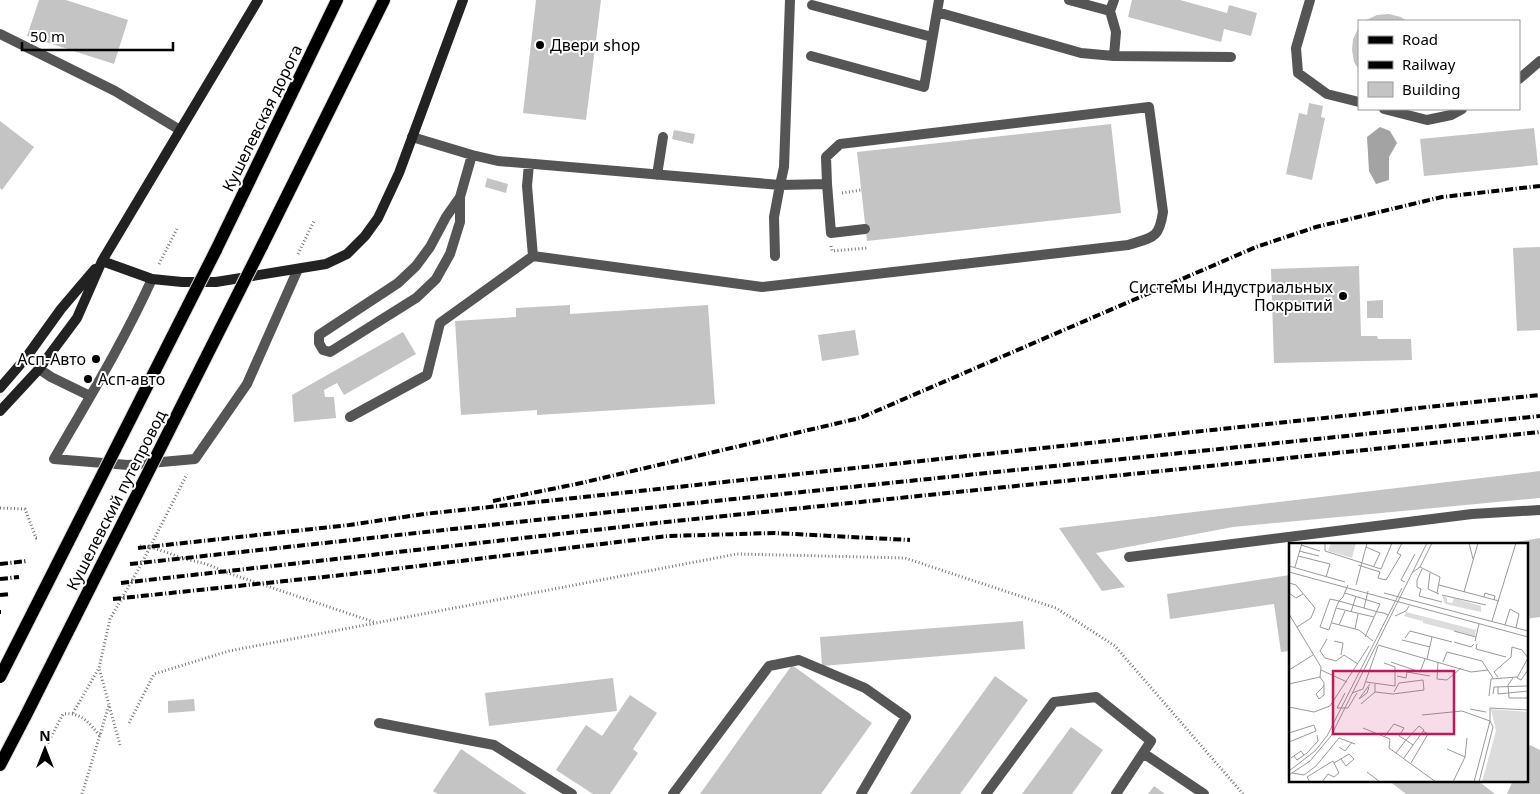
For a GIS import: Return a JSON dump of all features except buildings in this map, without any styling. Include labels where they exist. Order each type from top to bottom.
[{"type":"main road","points":[[0,411],[39,369],[77,318],[102,261],[258,0]]},
{"type":"main road","name":"Кушелевская дорога","points":[[216,250],[337,0]]},
{"type":"main road","name":"Кушелевский путепровод","points":[[0,764],[26,716],[384,0]]},
{"type":"main road","points":[[102,261],[152,279],[182,282],[216,282],[326,264],[347,254],[365,236],[378,218],[399,173],[462,0]]},
{"type":"main road","name":"Кушелевский путепровод","points":[[0,678],[216,250]]},
{"type":"main road","points":[[0,388],[25,359],[61,309],[102,261]]},
{"type":"lane","points":[[775,256],[774,217],[784,167],[790,0]]},
{"type":"lane","points":[[811,56],[924,88],[939,0]]},
{"type":"lane","points":[[1068,0],[1110,11]]},
{"type":"lane","points":[[1114,0],[1110,11],[1116,32],[1114,56]]},
{"type":"lane","points":[[1310,0],[1296,48],[1298,73],[1327,94],[1358,102]]},
{"type":"lane","points":[[812,5],[932,37]]},
{"type":"lane","points":[[937,12],[1081,53],[1114,56],[1231,57]]},
{"type":"lane","points":[[0,34],[115,91],[180,130]]},
{"type":"lane","points":[[1520,79],[1540,61]]},
{"type":"lane","points":[[350,417],[427,375],[440,323],[533,256],[762,287],[1128,245],[1152,238],[1161,228],[1163,212],[1149,107],[840,144],[826,157],[831,233],[865,229]]},
{"type":"lane","points":[[1388,110],[1427,120],[1460,110]]},
{"type":"lane","points":[[412,136],[472,156],[498,161],[780,185],[827,184]]},
{"type":"lane","points":[[656,175],[663,136]]},
{"type":"lane","points":[[460,198],[416,266],[398,283],[319,335],[319,343],[323,350],[330,352],[346,342],[416,298],[436,279],[450,254],[460,222],[460,198],[472,156]]},
{"type":"lane","points":[[529,164],[527,186],[533,256]]},
{"type":"lane","points":[[152,279],[142,301],[54,459],[128,465],[195,459],[247,384],[294,270]]},
{"type":"lane","points":[[39,369],[51,378],[90,396]]},
{"type":"lane","points":[[1129,557],[1472,514],[1540,510]]},
{"type":"lane","points":[[673,794],[769,666],[799,660],[865,688],[906,716],[860,794]]},
{"type":"lane","points":[[986,794],[1054,702],[1096,697],[1151,741],[1116,794]]},
{"type":"lane","points":[[379,723],[494,745],[572,794]]},
{"type":"lane","points":[[1143,753],[1204,794]]},
{"type":"path","points":[[294,270],[314,221]]},
{"type":"path","points":[[158,267],[177,229]]},
{"type":"path","points":[[73,713],[99,668],[110,619],[150,547],[195,459]]},
{"type":"path","points":[[0,508],[26,509],[36,538],[39,538]]},
{"type":"path","points":[[140,546],[150,547],[213,566],[222,571],[376,623]]},
{"type":"path","points":[[129,723],[154,674],[229,650],[737,554],[904,558],[1056,608],[1115,646],[1243,794]]},
{"type":"path","points":[[99,668],[120,745]]},
{"type":"path","points":[[82,794],[109,705]]},
{"type":"path","points":[[38,762],[63,714],[73,713],[87,719],[100,736]]},
{"type":"shaded area","points":[[1380,127],[1390,131],[1397,143],[1389,157],[1389,180],[1376,184],[1369,171],[1367,137]]},
{"type":"railway","points":[[493,501],[581,483],[860,418],[1256,247],[1316,227],[1442,197],[1540,186]]},
{"type":"railway","points":[[138,548],[349,525],[424,514],[1540,395]]},
{"type":"railway","points":[[130,564],[666,506],[1540,416]]},
{"type":"railway","points":[[121,583],[666,522],[1540,432]]},
{"type":"railway","points":[[113,599],[352,574],[668,536],[774,533],[910,540]]},
{"type":"railway","points":[[0,564],[27,561]]},
{"type":"railway","points":[[0,579],[19,577]]},
{"type":"railway","points":[[0,595],[10,594]]},
{"type":"place","name":"Двери shop","points":[[540,45]]},
{"type":"place","name":"Системы Индустриальных Покрытий","points":[[1343,296]]},
{"type":"place","name":"Асп-Авто","points":[[96,359]]},
{"type":"place","name":"Асп-авто","points":[[88,379]]}]
